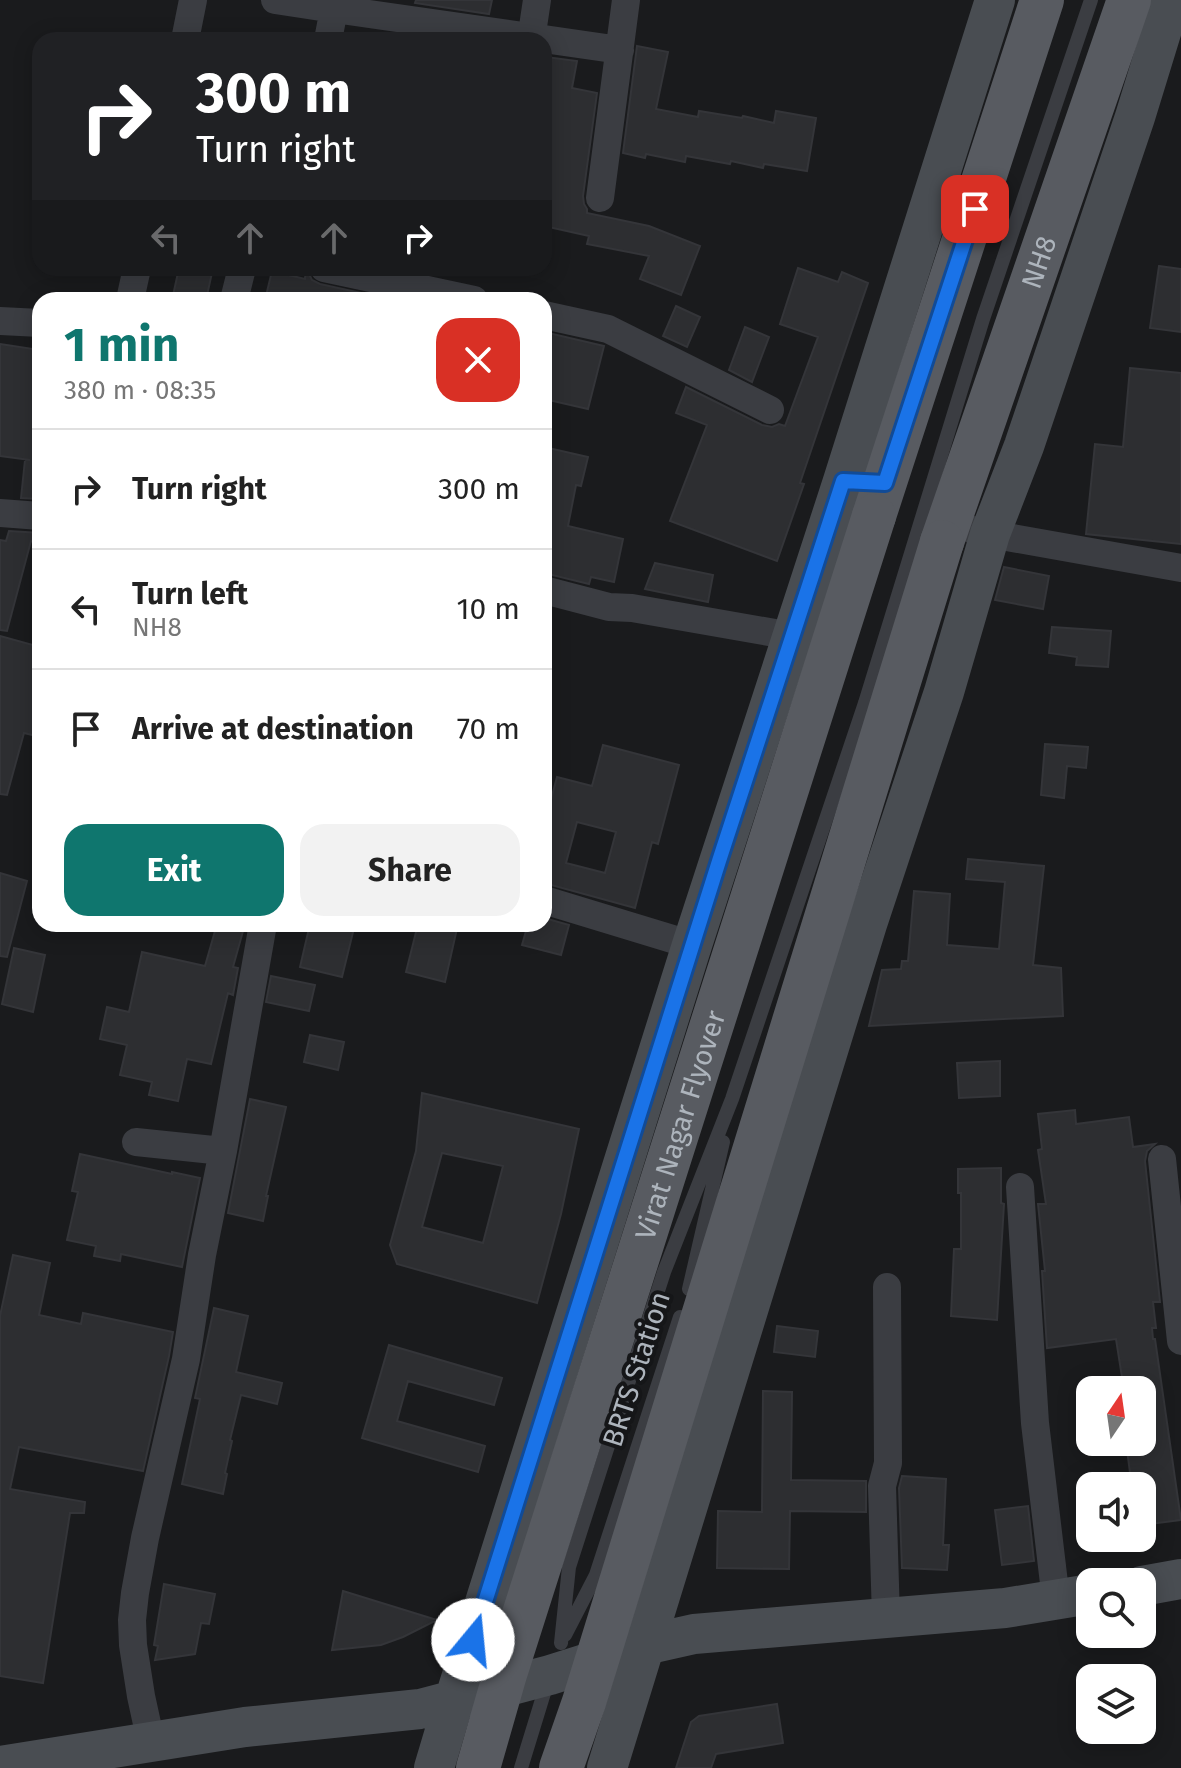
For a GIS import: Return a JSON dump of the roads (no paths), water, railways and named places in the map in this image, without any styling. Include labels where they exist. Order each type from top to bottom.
[{"type":"main road","points":[[868,493],[955,268],[1042,0]]},
{"type":"main road","name":"NH8","points":[[960,533],[1039,261],[1129,0]]},
{"type":"main road","name":"Virat Nagar Flyover","points":[[478,1768],[868,493]]},
{"type":"main road","points":[[561,1768],[960,533]]},
{"type":"street","points":[[187,32],[193,0]]},
{"type":"street","points":[[275,0],[492,32]]},
{"type":"street","points":[[532,32],[537,0]]},
{"type":"street","points":[[600,198],[626,0]]},
{"type":"street","points":[[434,1768],[792,636],[868,493],[914,252],[995,0]]},
{"type":"street","points":[[607,1768],[867,924],[944,692],[960,533],[1024,446],[1135,117],[1171,0]]},
{"type":"street","points":[[330,32],[334,9]]},
{"type":"street","points":[[552,42],[620,50]]},
{"type":"street","points":[[914,252],[955,268]]},
{"type":"street","points":[[1039,261],[1082,273]]},
{"type":"street","points":[[362,276],[436,292]]},
{"type":"street","points":[[552,317],[608,329],[770,410]]},
{"type":"street","points":[[0,321],[32,323]]},
{"type":"street","points":[[0,513],[32,515]]},
{"type":"street","points":[[960,533],[1181,568]]},
{"type":"street","points":[[552,592],[609,607],[632,608],[792,636]]},
{"type":"street","points":[[552,902],[692,945]]},
{"type":"street","points":[[151,1742],[133,1645],[135,1593],[186,1359],[262,932]]},
{"type":"street","points":[[136,1142],[223,1151]]},
{"type":"street","points":[[1162,1159],[1181,1341]]},
{"type":"street","points":[[1020,1187],[1035,1423],[1076,1592]]},
{"type":"street","points":[[886,1618],[882,1486],[888,1463],[887,1287]]},
{"type":"street","points":[[1156,1583],[1181,1579]]},
{"type":"street","points":[[1156,1606],[1181,1602]]},
{"type":"street","points":[[641,1658],[694,1634],[1076,1604]]},
{"type":"street","points":[[114,1768],[248,1745],[422,1727],[451,1711],[551,1672],[641,1658],[1008,1630],[1076,1605]]},
{"type":"street","points":[[0,1766],[245,1727],[420,1709],[451,1711]]},
{"type":"lane","points":[[732,1099],[865,703],[983,319],[1091,0]]},
{"type":"lane","name":"BRTS Station","points":[[551,1672],[573,1552],[664,1272],[732,1099]]},
{"type":"lane","name":"BRTS Station","points":[[551,1672],[596,1575],[691,1283],[732,1099]]},
{"type":"lane","points":[[521,1768],[551,1672]]}]
